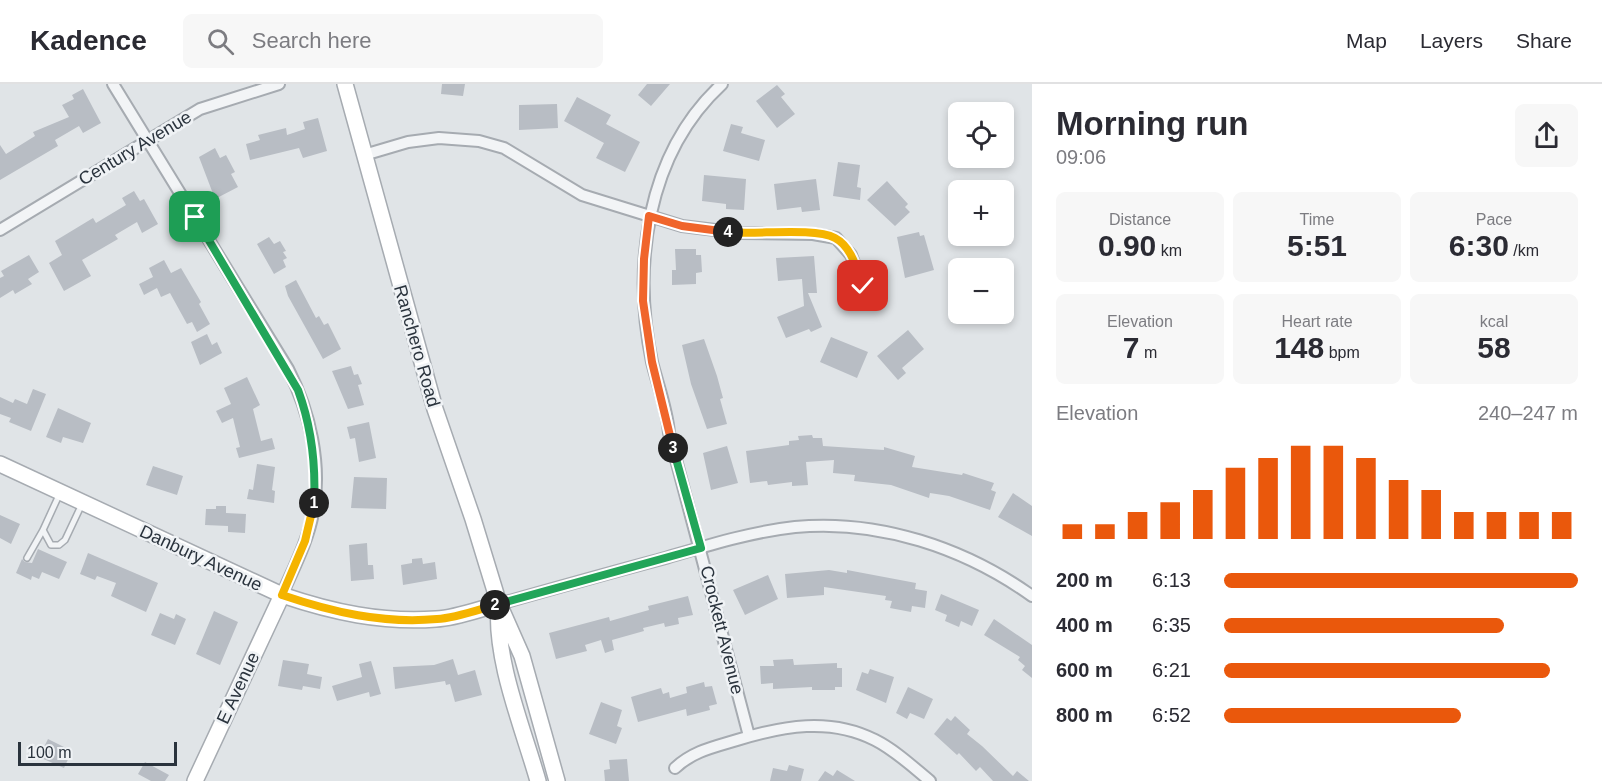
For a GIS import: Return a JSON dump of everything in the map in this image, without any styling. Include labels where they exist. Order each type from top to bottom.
[{"type":"main road","name":"Ranchero Road","points":[[345,84],[435,409],[474,519],[499,604],[522,656],[557,781]]},
{"type":"main road","name":"Danbury Avenue","points":[[0,464],[282,595],[323,609],[378,619],[438,619],[499,604]]},
{"type":"main road","name":"E Avenue","points":[[195,781],[282,595]]},
{"type":"main road","name":"Ranchero Road","points":[[499,604],[498,622],[504,661],[538,781]]},
{"type":"street","points":[[113,84],[288,369],[306,411],[315,459],[313,513],[305,541],[282,595]]},
{"type":"street","name":"Century Avenue","points":[[0,230],[200,109],[279,84]]},
{"type":"street","name":"Crockett Avenue","points":[[722,84],[673,148],[649,216],[642,280],[649,341],[669,433],[749,736]]},
{"type":"street","points":[[364,155],[408,142],[439,138],[479,141],[504,148],[582,195],[682,226],[740,233],[813,234],[836,238],[851,255],[863,286]]},
{"type":"street","name":"Danbury Avenue","points":[[499,604],[746,536],[796,527],[844,527],[889,533],[959,554],[995,572],[1032,596]]},
{"type":"street","points":[[675,768],[688,755],[749,736],[783,728],[819,725],[850,731],[885,746],[930,781]]},
{"type":"lane","points":[[27,558],[60,492]]},
{"type":"lane","points":[[43,530],[51,545],[59,545],[65,540],[82,502]]},
{"type":"building","points":[[442,84],[465,84],[463,96],[441,94]]},
{"type":"building","points":[[647,84],[670,84],[651,106],[638,95]]},
{"type":"building","points":[[777,85],[785,94],[781,97],[795,114],[777,128],[756,101]]},
{"type":"building","points":[[83,89],[101,123],[83,133],[79,126],[55,140],[58,146],[0,180],[0,145],[6,154],[35,136],[33,132],[69,117],[62,105],[74,99],[72,95]]},
{"type":"building","points":[[577,97],[611,115],[606,124],[640,142],[625,172],[596,158],[604,143],[564,121]]},
{"type":"building","points":[[557,104],[558,128],[519,130],[519,105]]},
{"type":"building","points":[[318,118],[327,151],[303,158],[299,148],[250,160],[246,144],[260,140],[258,135],[286,128],[287,135],[305,129],[303,122]]},
{"type":"building","points":[[731,124],[743,127],[741,133],[765,140],[759,161],[723,151]]},
{"type":"building","points":[[215,148],[220,158],[226,155],[235,172],[231,174],[238,187],[215,199],[199,157]]},
{"type":"building","points":[[838,162],[860,165],[857,187],[861,188],[860,200],[833,196]]},
{"type":"building","points":[[704,175],[746,179],[744,210],[726,209],[726,204],[702,201]]},
{"type":"building","points":[[816,179],[820,210],[802,212],[801,207],[777,210],[774,184]]},
{"type":"building","points":[[887,181],[908,204],[905,207],[910,212],[895,226],[867,200]]},
{"type":"building","points":[[134,191],[140,201],[144,199],[158,224],[142,233],[137,222],[115,235],[118,239],[82,260],[91,276],[64,291],[49,263],[62,255],[55,241],[93,218],[96,223],[126,205],[122,198]]},
{"type":"building","points":[[919,232],[920,236],[924,235],[934,270],[905,278],[897,237]]},
{"type":"building","points":[[269,237],[274,244],[280,241],[287,258],[283,260],[286,267],[274,274],[257,244]]},
{"type":"building","points":[[675,249],[696,249],[696,255],[701,255],[702,272],[696,273],[696,284],[672,285],[672,270],[676,270]]},
{"type":"building","points":[[29,255],[39,272],[28,279],[32,284],[15,294],[13,290],[0,298],[0,278],[4,276],[1,271]]},
{"type":"building","points":[[814,256],[817,293],[808,293],[822,327],[811,332],[809,329],[786,338],[777,317],[804,306],[802,279],[778,281],[776,258]]},
{"type":"building","points":[[164,260],[171,273],[181,268],[201,302],[199,304],[210,324],[197,332],[192,322],[187,324],[170,293],[161,297],[157,288],[144,295],[139,284],[153,277],[149,268]]},
{"type":"building","points":[[296,280],[316,318],[319,316],[324,325],[328,323],[341,349],[323,359],[288,296],[285,286]]},
{"type":"building","points":[[908,330],[924,349],[902,368],[906,373],[898,380],[877,356]]},
{"type":"building","points":[[207,334],[212,345],[217,342],[222,353],[200,365],[191,342]]},
{"type":"building","points":[[831,337],[868,352],[857,378],[820,362]]},
{"type":"building","points":[[704,339],[723,398],[720,399],[727,424],[707,429],[691,384],[682,345]]},
{"type":"building","points":[[351,366],[354,375],[358,374],[362,384],[358,385],[364,405],[348,409],[332,371]]},
{"type":"building","points":[[247,377],[260,405],[253,409],[261,441],[272,438],[275,449],[239,458],[236,448],[240,447],[233,418],[222,423],[216,411],[231,404],[224,388]]},
{"type":"building","points":[[33,389],[46,394],[31,431],[9,422],[11,418],[0,414],[0,397],[13,403],[15,399],[27,404]]},
{"type":"building","points":[[58,408],[91,423],[83,443],[63,437],[61,443],[46,437]]},
{"type":"building","points":[[369,422],[376,458],[359,462],[355,438],[350,439],[347,427]]},
{"type":"building","points":[[812,435],[813,438],[822,438],[823,446],[884,450],[884,447],[915,456],[912,467],[962,475],[963,473],[994,483],[991,490],[996,492],[990,510],[949,496],[930,493],[929,498],[891,485],[854,481],[855,475],[833,473],[834,460],[806,462],[808,485],[792,486],[792,482],[768,485],[767,481],[750,483],[746,451],[789,445],[789,441],[799,440],[798,436]]},
{"type":"building","points":[[727,446],[738,483],[711,490],[703,453]]},
{"type":"building","points":[[257,464],[275,467],[272,490],[275,491],[274,503],[247,499],[249,489],[253,490]]},
{"type":"building","points":[[153,466],[183,476],[177,495],[146,485]]},
{"type":"building","points":[[354,477],[387,478],[386,509],[351,508]]},
{"type":"building","points":[[1013,493],[1032,506],[1032,536],[998,517]]},
{"type":"building","points":[[216,506],[226,506],[226,513],[246,514],[245,533],[228,532],[228,526],[205,525],[206,509],[216,509]]},
{"type":"building","points":[[0,515],[20,524],[11,544],[0,538]]},
{"type":"building","points":[[367,543],[368,565],[373,565],[374,579],[351,581],[349,545]]},
{"type":"building","points":[[38,549],[67,562],[59,579],[42,572],[39,579],[32,576],[31,580],[16,573],[22,559],[32,563]]},
{"type":"building","points":[[88,553],[158,583],[146,612],[111,596],[116,583],[97,576],[95,580],[80,574]]},
{"type":"building","points":[[422,558],[423,564],[435,562],[437,579],[403,585],[401,565],[412,563],[412,559]]},
{"type":"building","points":[[829,570],[847,573],[847,570],[916,583],[915,589],[927,591],[925,608],[912,606],[911,612],[890,608],[892,601],[885,600],[886,596],[824,587],[824,595],[787,598],[785,574]]},
{"type":"building","points":[[768,575],[778,599],[745,615],[733,590]]},
{"type":"building","points":[[941,594],[979,610],[972,626],[961,621],[959,627],[945,621],[947,615],[935,610]]},
{"type":"building","points":[[688,596],[693,615],[678,618],[679,624],[665,627],[664,623],[643,628],[644,631],[612,640],[614,650],[605,653],[601,640],[585,645],[587,651],[556,659],[549,633],[609,617],[610,621],[649,610],[648,606]]},
{"type":"building","points":[[214,611],[238,622],[220,665],[196,654]]},
{"type":"building","points":[[160,613],[174,619],[176,614],[186,619],[175,645],[151,635]]},
{"type":"building","points":[[994,619],[1032,645],[1032,678],[1022,670],[1025,666],[1018,660],[1020,657],[984,635]]},
{"type":"building","points":[[453,659],[458,675],[475,670],[482,695],[455,702],[450,684],[446,685],[445,681],[395,689],[393,667],[434,665]]},
{"type":"building","points":[[793,659],[794,665],[837,663],[837,668],[842,668],[842,687],[835,687],[835,690],[812,690],[812,687],[773,689],[773,683],[761,684],[760,666],[774,666],[773,660]]},
{"type":"building","points":[[283,660],[309,664],[307,674],[322,677],[320,689],[303,686],[302,690],[278,686]]},
{"type":"building","points":[[371,661],[381,694],[370,697],[369,692],[337,701],[332,686],[362,677],[359,664]]},
{"type":"building","points":[[870,669],[894,677],[886,703],[856,690],[862,672],[868,674]]},
{"type":"building","points":[[704,682],[705,687],[712,686],[717,704],[709,706],[710,710],[687,716],[686,709],[638,722],[631,697],[661,688],[663,694],[669,692],[670,698],[687,693],[686,687]]},
{"type":"building","points":[[908,687],[933,699],[924,719],[910,713],[907,719],[896,713]]},
{"type":"building","points":[[601,702],[622,710],[617,726],[622,728],[616,744],[589,734]]},
{"type":"building","points":[[955,716],[970,730],[967,734],[1013,776],[1017,771],[1029,781],[993,781],[980,767],[976,771],[959,753],[957,755],[934,734],[947,718],[951,721]]},
{"type":"building","points":[[48,739],[72,751],[64,768],[39,757]]},
{"type":"building","points":[[627,759],[629,781],[605,781],[604,770],[610,769],[609,760]]},
{"type":"building","points":[[145,762],[169,775],[165,781],[151,781],[138,774]]},
{"type":"building","points":[[789,765],[804,769],[801,781],[770,781],[773,768],[787,771]]},
{"type":"building","points":[[837,770],[855,781],[818,781],[825,771],[833,776]]},
{"type":"route","points":[[195,217],[288,369],[306,411],[315,459],[313,513],[305,541],[282,595],[323,609],[378,619],[438,619],[701,548],[652,362],[642,280],[649,216],[682,226],[740,233],[813,234],[836,238],[851,255],[863,286]]}]
